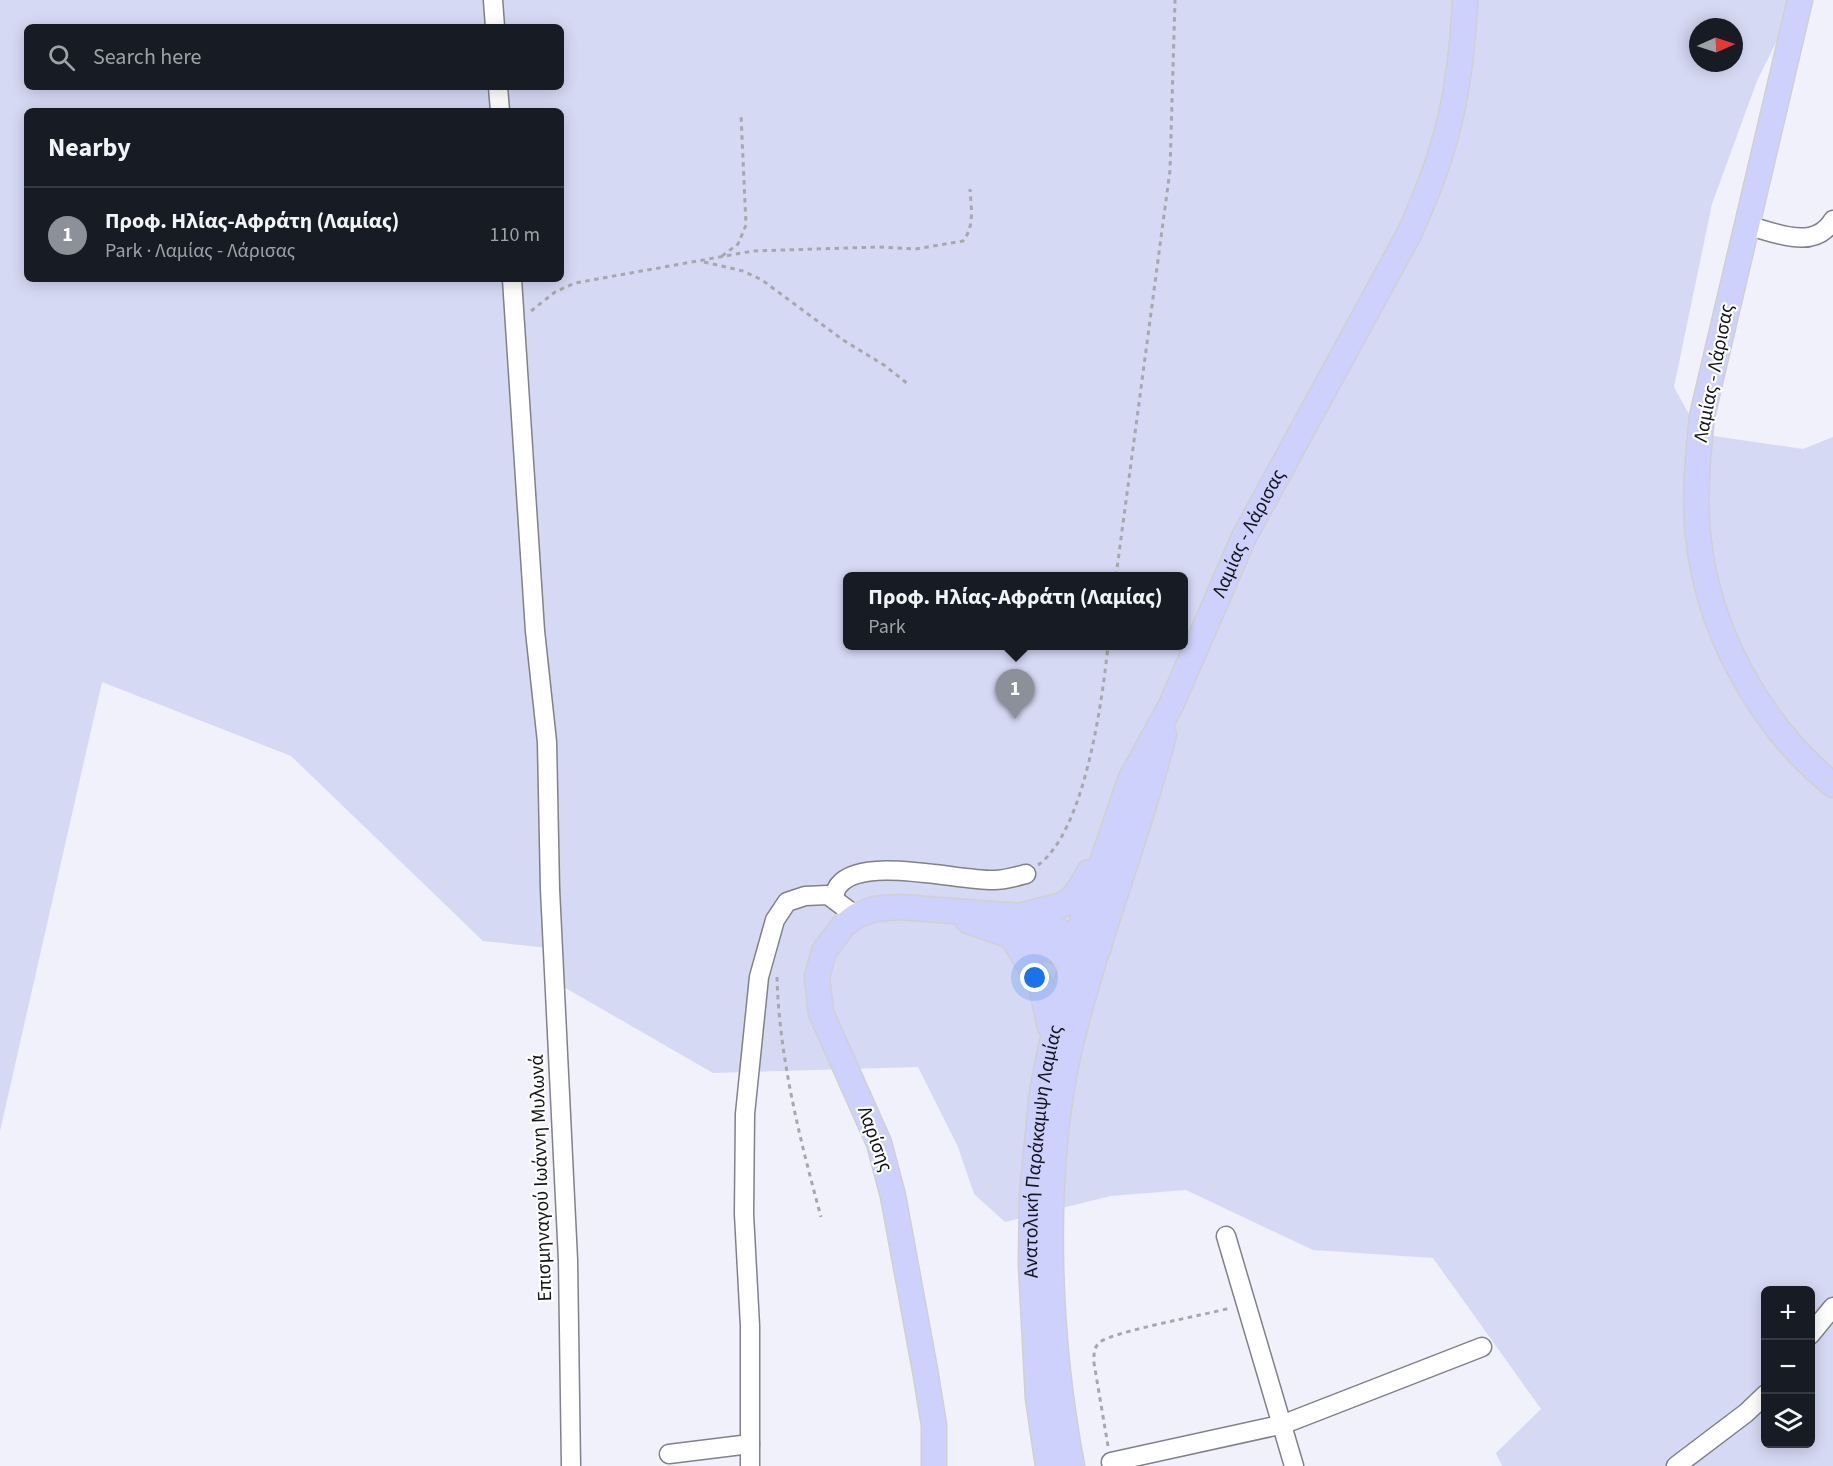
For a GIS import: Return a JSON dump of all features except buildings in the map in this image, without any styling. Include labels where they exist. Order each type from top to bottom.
[{"type":"main road","name":"Λαμίας - Λάρισας","points":[[1106,844],[1130,780],[1171,705],[1244,537],[1409,234],[1429,190],[1443,150],[1459,85],[1465,0]]},
{"type":"main road","name":"Λαμίας - Λάρισας","points":[[1800,0],[1702,416],[1696,476],[1698,535],[1708,588],[1727,641],[1749,689],[1780,732],[1815,770],[1833,784]]},
{"type":"main road","name":"Λαμίας - Λάρισας","points":[[1086,952],[1150,787],[1171,705]]},
{"type":"main road","points":[[1050,1051],[1050,1023],[1044,995],[1016,927],[1068,901],[1081,887],[1106,844]]},
{"type":"main road","name":"Ανατολική Παράκαμψη Λαμίας","points":[[1072,1466],[1060,1395],[1051,1234],[1052,1185],[1068,1055],[1106,844]]},
{"type":"main road","name":"Λαρίσης","points":[[934,1466],[934,1425],[926,1370],[886,1162],[859,1095],[826,1029],[818,1000],[817,977],[824,951],[844,925],[856,916],[886,907],[940,910],[1016,927],[1086,952]]},
{"type":"main road","name":"Ανατολική Παράκαμψη Λαμίας","points":[[1048,1466],[1038,1398],[1031,1234],[1034,1167],[1050,1051],[1086,952]]},
{"type":"street","points":[[493,0],[495,24]]},
{"type":"street","points":[[498,90],[500,108]]},
{"type":"street","points":[[1746,225],[1796,238],[1812,238],[1822,233],[1833,220]]},
{"type":"street","name":"Επισμηναγού Ιωάννη Μυλωνά","points":[[512,282],[535,631],[548,742],[550,889],[568,1260],[571,1466]]},
{"type":"street","points":[[833,898],[839,885],[850,877],[866,872],[909,871],[993,880],[1026,874]]},
{"type":"street","points":[[750,1466],[750,1326],[744,1214],[745,1114],[759,977],[780,909],[787,902],[805,896],[828,895],[856,916]]},
{"type":"street","points":[[1226,1236],[1284,1424],[1294,1466]]},
{"type":"street","points":[[1815,1329],[1833,1307]]},
{"type":"street","points":[[1111,1462],[1284,1424],[1482,1347]]},
{"type":"street","points":[[1676,1466],[1746,1413],[1761,1399]]},
{"type":"street","points":[[669,1454],[750,1444]]},
{"type":"path","points":[[1117,572],[1170,170],[1174,106],[1174,1]]},
{"type":"path","points":[[722,256],[738,244],[746,225],[741,115]]},
{"type":"path","points":[[516,319],[555,292],[575,283],[722,256],[753,251],[879,247],[915,249],[963,241],[969,233],[972,219],[970,189]]},
{"type":"path","points":[[701,261],[743,271],[762,280],[843,340],[885,365],[908,384]]},
{"type":"path","points":[[1026,874],[1045,860],[1051,852],[1063,834],[1076,805],[1092,748],[1107,650]]},
{"type":"path","points":[[777,968],[779,1008],[792,1087],[821,1217]]},
{"type":"path","points":[[1111,1462],[1094,1363],[1094,1350],[1098,1343],[1129,1332],[1247,1303]]},
{"type":"shaded area","points":[[0,0],[1797,0],[1757,81],[1712,204],[1674,387],[1700,434],[1803,449],[1833,437],[1833,1466],[1502,1466],[1496,1453],[1541,1409],[1433,1258],[1313,1250],[1186,1190],[1111,1196],[1005,1222],[974,1194],[958,1147],[918,1067],[713,1073],[562,986],[559,949],[483,941],[291,756],[102,682],[0,1131]]},
{"type":"place","name":"Προφ. Ηλίας-Αφράτη (Λαμίας)","points":[[1015,719]]}]
